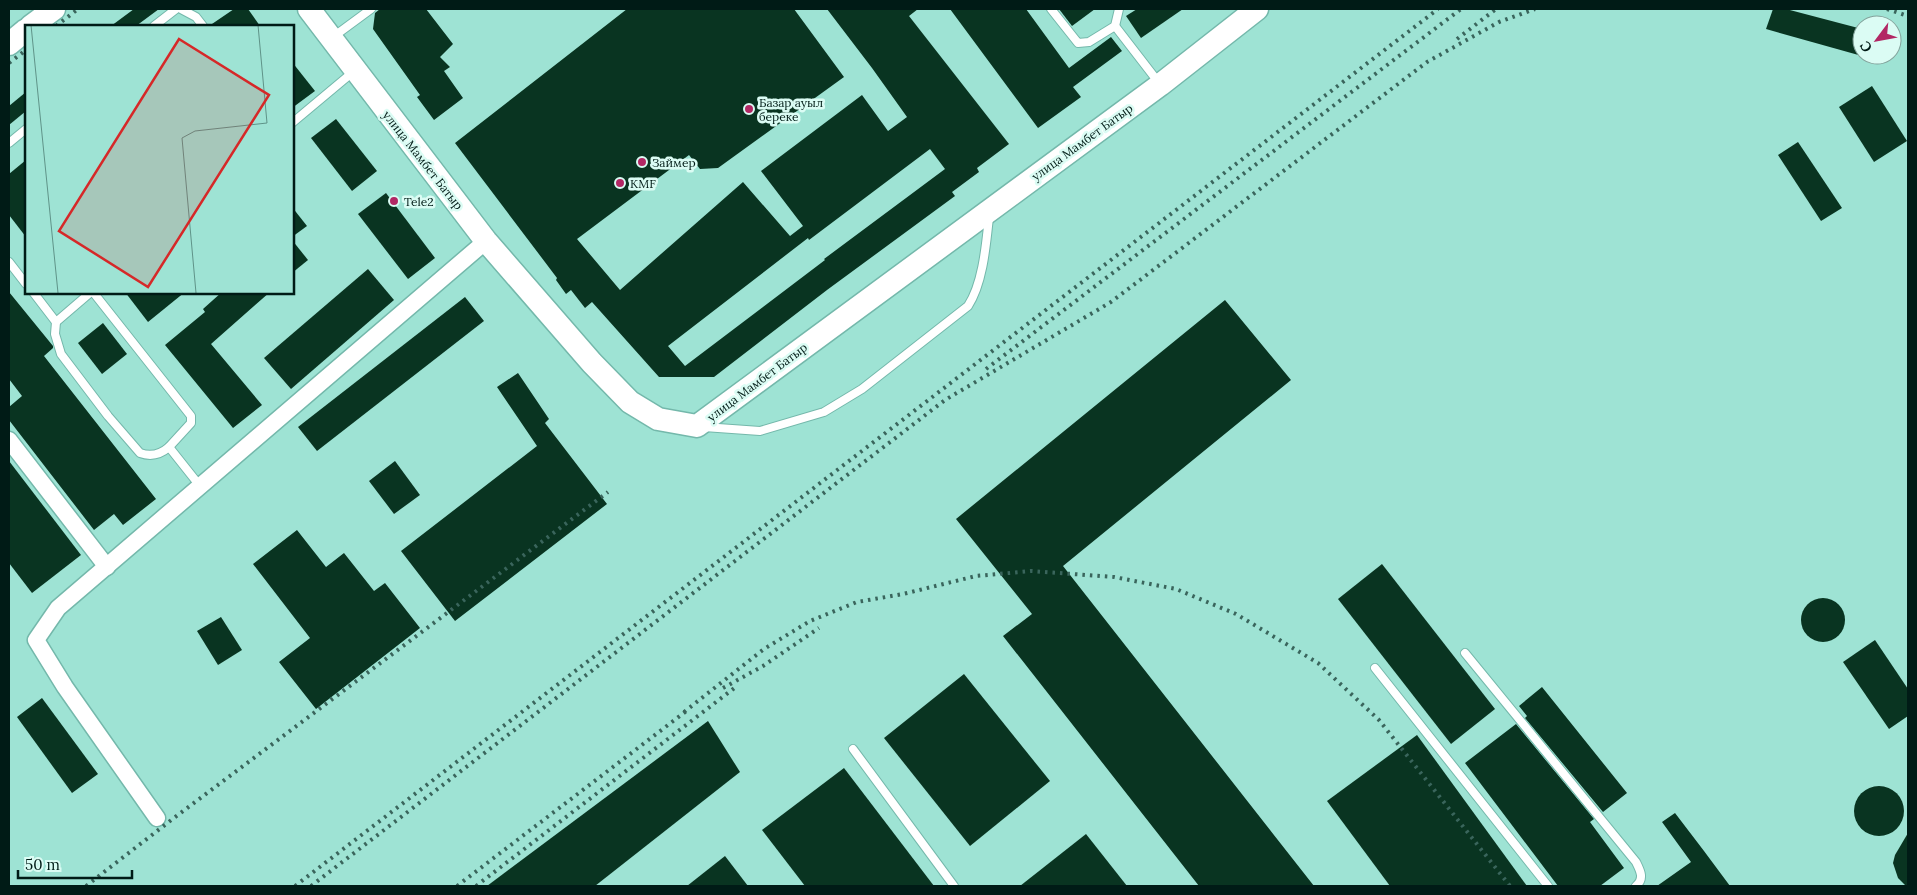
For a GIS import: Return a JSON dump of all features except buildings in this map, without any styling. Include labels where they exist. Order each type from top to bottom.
[{"type":"main road","points":[[33,25],[54,9]]},
{"type":"main road","name":"улица Мамбет Батыр","points":[[309,9],[486,242],[592,363],[630,402],[658,419],[697,426],[1160,85],[1257,9]]},
{"type":"main road","points":[[9,44],[25,31]]},
{"type":"street","points":[[157,818],[65,687],[36,640],[58,608],[486,242]]},
{"type":"street","points":[[9,440],[108,567]]},
{"type":"lane","points":[[155,25],[176,9]]},
{"type":"lane","points":[[181,9],[196,17],[202,25]]},
{"type":"lane","points":[[331,38],[371,9]]},
{"type":"lane","points":[[1051,9],[1078,43],[1088,42],[1115,26],[1119,9]]},
{"type":"lane","points":[[1115,26],[1160,85]]},
{"type":"lane","points":[[294,121],[354,70]]},
{"type":"lane","points":[[9,143],[25,129]]},
{"type":"lane","points":[[697,426],[760,431],[824,412],[862,389],[968,306],[977,287],[987,240],[990,210]]},
{"type":"lane","points":[[9,262],[25,283]]},
{"type":"lane","points":[[35,294],[56,322],[55,334],[61,354],[108,416],[140,453],[147,455],[163,452],[191,423],[191,416],[94,294]]},
{"type":"lane","points":[[56,322],[90,294]]},
{"type":"lane","points":[[169,447],[200,486]]},
{"type":"lane","points":[[1466,652],[1636,862],[1642,873],[1640,883],[1636,886]]},
{"type":"lane","points":[[1375,668],[1548,886]]},
{"type":"lane","points":[[853,749],[954,886]]},
{"type":"railway","points":[[57,25],[78,9]]},
{"type":"railway","points":[[295,886],[1438,9]]},
{"type":"railway","points":[[986,369],[1461,9]]},
{"type":"railway","points":[[1457,39],[1496,9]]},
{"type":"railway","points":[[311,886],[945,400],[1111,302],[1427,62],[1499,22],[1535,9]]},
{"type":"railway","points":[[1887,9],[1908,16]]},
{"type":"railway","points":[[9,63],[25,51]]},
{"type":"railway","points":[[86,886],[608,492]]},
{"type":"railway","points":[[684,712],[764,649],[810,621],[857,602],[903,594],[976,576],[1031,571],[1114,577],[1176,589],[1236,614],[1318,663],[1379,720],[1510,886]]},
{"type":"railway","points":[[723,688],[763,666],[819,628]]},
{"type":"railway","points":[[476,886],[737,686]]},
{"type":"railway","points":[[457,886],[689,709]]},
{"type":"place","name":"Базар ауыл береке","points":[[749,109]]},
{"type":"place","name":"Займер","points":[[642,162]]},
{"type":"place","name":"KMF","points":[[620,183]]},
{"type":"place","name":"Tele2","points":[[394,201]]}]
